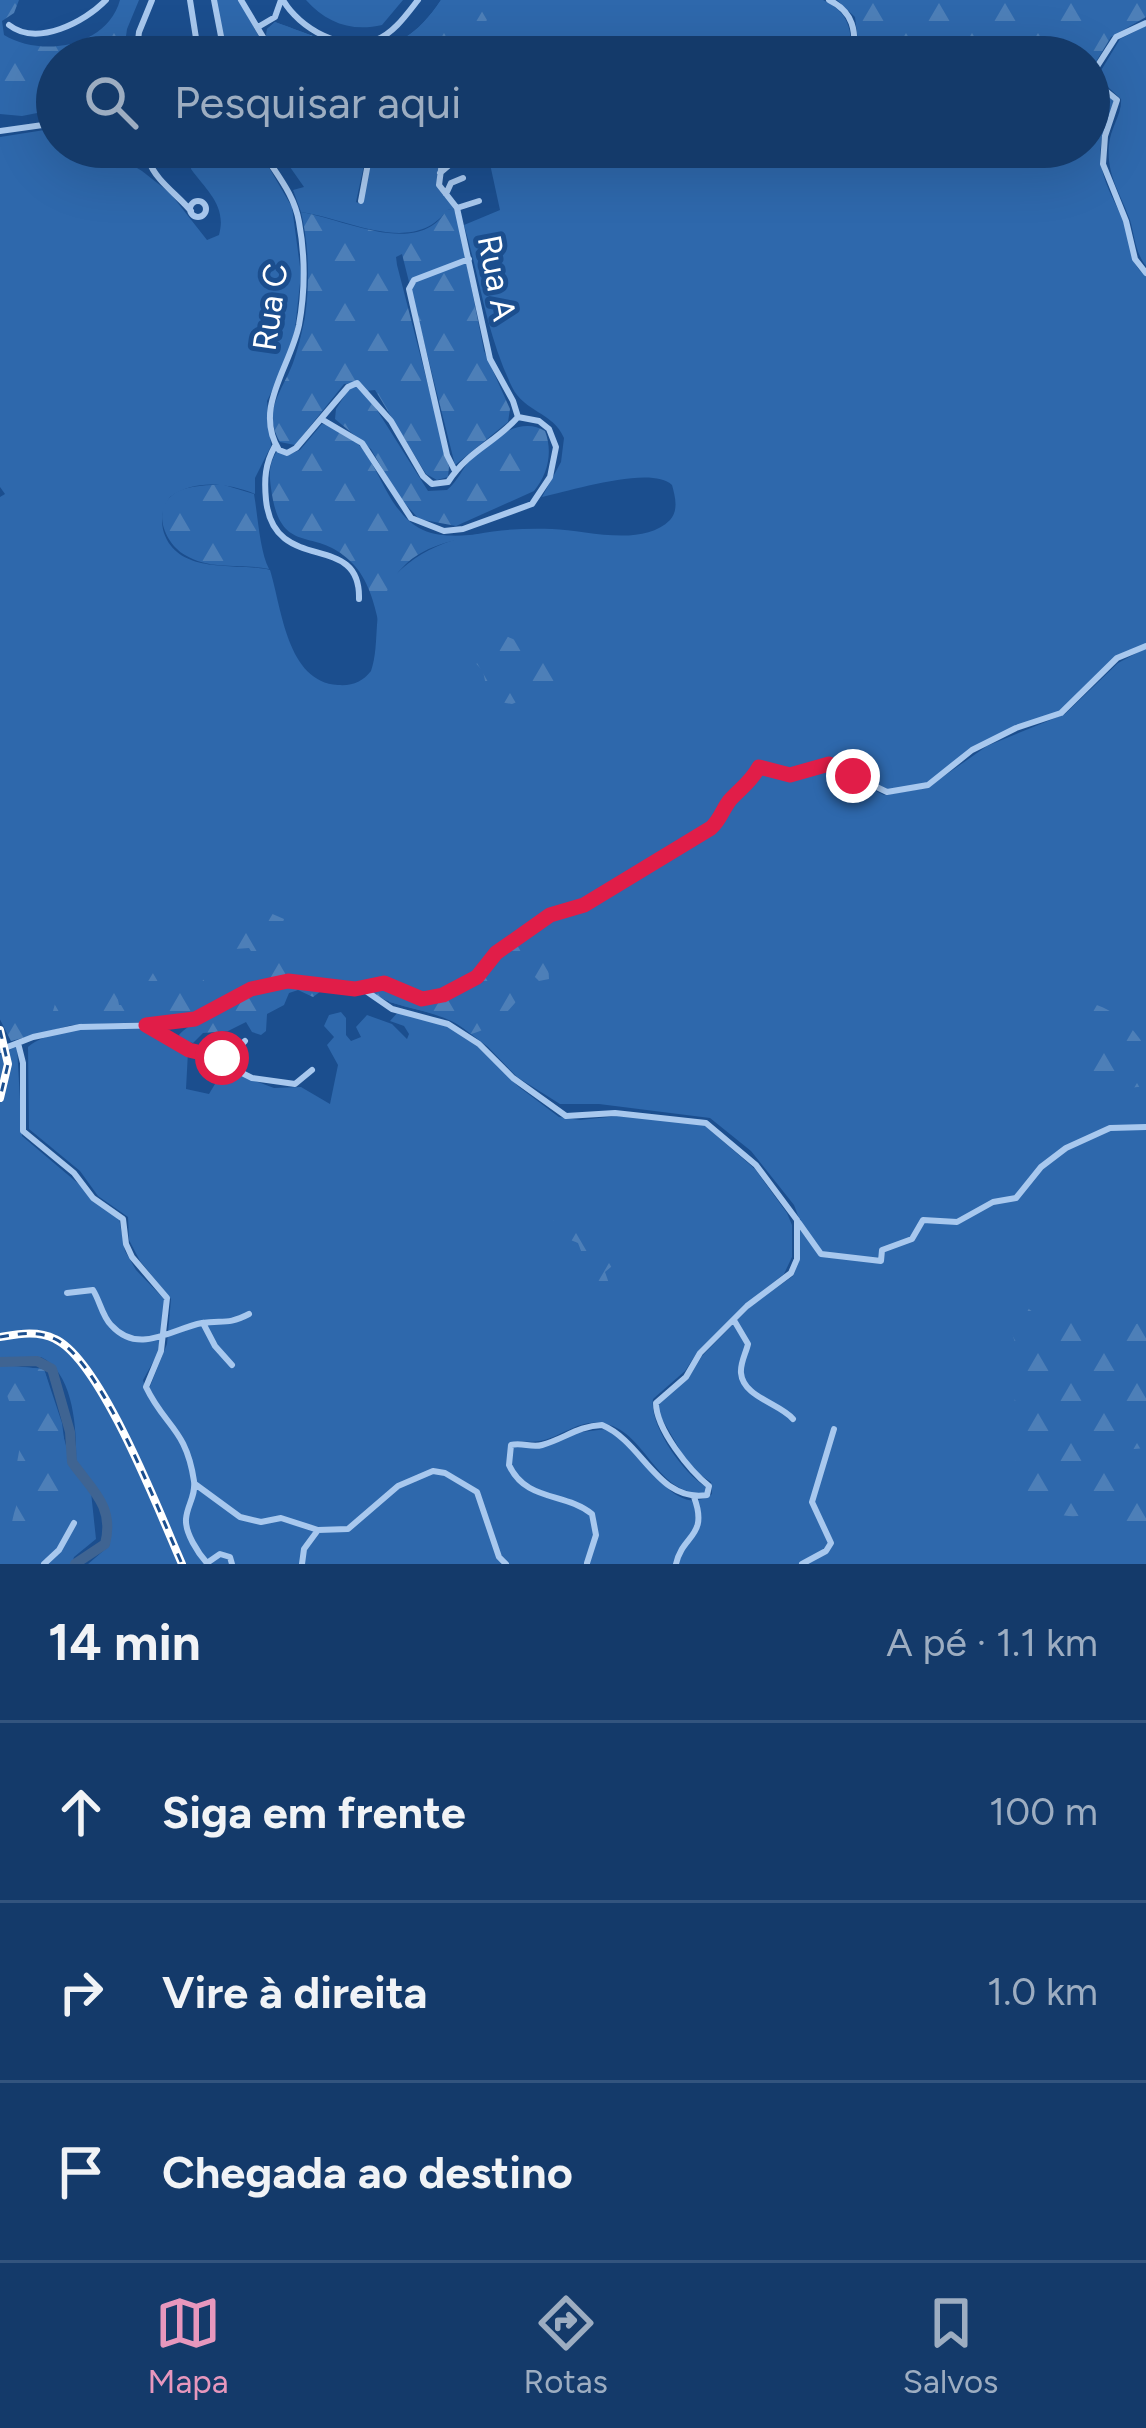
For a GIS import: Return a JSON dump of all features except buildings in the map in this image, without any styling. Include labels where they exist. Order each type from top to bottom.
[{"type":"street","points":[[8,25],[31,34],[64,27],[106,0]]},
{"type":"street","points":[[139,36],[152,0]]},
{"type":"street","points":[[190,0],[196,36]]},
{"type":"street","points":[[214,0],[221,36]]},
{"type":"street","points":[[241,0],[263,36]]},
{"type":"street","points":[[258,27],[275,17],[282,0],[304,25],[326,36]]},
{"type":"street","points":[[382,36],[418,0]]},
{"type":"street","points":[[829,0],[842,6],[853,24],[853,36]]},
{"type":"street","points":[[1110,46],[1116,37],[1146,23]]},
{"type":"street","points":[[1110,95],[1117,100],[1110,121]]},
{"type":"street","points":[[0,131],[36,126]]},
{"type":"street","points":[[152,168],[191,212]]},
{"type":"street","name":"Rua C","points":[[273,168],[296,206],[302,245],[298,326],[268,409],[275,446],[265,469],[268,512],[278,536],[343,562],[353,574],[358,599]]},
{"type":"street","points":[[361,201],[367,168]]},
{"type":"street","points":[[438,177],[440,168]]},
{"type":"street","points":[[438,177],[447,168]]},
{"type":"street","points":[[1105,168],[1135,259],[1146,273]]},
{"type":"street","name":"Rua A","points":[[323,420],[343,429],[371,454],[411,518],[444,531],[463,529],[532,504],[550,477],[555,439],[544,424],[518,418],[490,359],[457,208],[438,177]]},
{"type":"street","points":[[446,194],[451,183],[463,178]]},
{"type":"street","points":[[457,208],[479,201]]},
{"type":"street","points":[[455,470],[447,455],[409,289],[414,280],[470,259]]},
{"type":"street","points":[[275,446],[292,452],[349,387],[361,385],[382,408],[427,481],[443,484],[473,451],[518,418]]},
{"type":"street","points":[[0,1051],[80,1027],[195,1019],[244,992],[280,982],[362,988],[384,983],[428,999],[463,986],[496,953],[538,922],[584,905],[718,822],[729,801],[752,782],[759,767],[790,775],[829,764],[887,792],[928,785],[972,750],[1060,713],[1117,658],[1146,646]]},
{"type":"street","points":[[362,988],[392,1009],[448,1024],[566,1116],[615,1113],[706,1123],[756,1166],[821,1254],[880,1261],[882,1250],[913,1238],[923,1220],[957,1222],[993,1202],[1016,1198],[1041,1167],[1066,1148],[1110,1128],[1146,1127]]},
{"type":"street","points":[[146,1025],[189,1050],[226,1059],[236,1071],[278,1084],[302,1081],[312,1070]]},
{"type":"street","points":[[226,1059],[244,1041]]},
{"type":"street","points":[[18,1043],[23,1063],[23,1131],[74,1173],[93,1198],[123,1219],[132,1257],[167,1298],[160,1355],[146,1387],[184,1439],[194,1484],[186,1522],[207,1563],[220,1554],[230,1557],[232,1564]]},
{"type":"street","points":[[587,1563],[596,1520],[587,1509],[535,1492],[518,1480],[508,1460],[513,1444],[541,1445],[579,1428],[602,1425],[639,1452],[662,1482],[694,1497],[707,1495],[709,1486],[688,1469],[657,1416],[656,1403],[686,1377],[700,1353],[754,1299],[793,1270],[797,1220]]},
{"type":"street","points":[[68,1292],[94,1290],[112,1327],[131,1338],[160,1338],[202,1323],[231,1324],[249,1314]]},
{"type":"street","points":[[734,1321],[748,1344],[742,1381],[794,1419]]},
{"type":"street","points":[[202,1323],[214,1346],[232,1365]]},
{"type":"street","points":[[802,1564],[831,1543],[812,1502],[834,1429]]},
{"type":"street","points":[[194,1484],[245,1519],[280,1518],[318,1530],[348,1529],[419,1474],[446,1473],[477,1492],[506,1564]]},
{"type":"street","points":[[676,1564],[681,1548],[696,1533],[694,1497]]},
{"type":"street","points":[[44,1564],[59,1550],[74,1522]]},
{"type":"street","points":[[302,1564],[304,1549],[318,1530]]},
{"type":"green space","points":[[0,0],[19,0],[14,13],[2,21],[4,35],[36,46],[36,113],[0,114]]},
{"type":"green space","points":[[120,0],[139,0],[126,36],[91,36],[113,16]]},
{"type":"green space","points":[[216,0],[239,0],[259,36],[223,36]]},
{"type":"green space","points":[[306,0],[403,0],[382,25],[360,27],[331,20]]},
{"type":"green space","points":[[441,0],[823,0],[839,10],[850,36],[407,36]]},
{"type":"green space","points":[[441,0],[478,0],[459,15],[446,36],[407,36]]},
{"type":"green space","points":[[837,0],[1146,0],[1146,17],[1110,39],[857,36],[855,17]]},
{"type":"green space","points":[[483,10],[498,10],[476,36],[468,36]]},
{"type":"green space","points":[[275,22],[313,36],[266,36]]},
{"type":"green space","points":[[275,22],[313,36],[266,36]]},
{"type":"green space","points":[[1146,26],[1146,266],[1110,166],[1110,139],[1121,99],[1110,89],[1110,56],[1120,39]]},
{"type":"green space","points":[[36,131],[36,168],[137,168],[170,193],[207,240],[219,235],[220,216],[214,199],[191,168],[269,168],[292,207],[301,274],[295,329],[267,401],[271,446],[255,478],[255,494],[223,485],[190,487],[170,497],[162,514],[163,528],[182,556],[211,565],[270,570],[297,658],[321,681],[343,685],[357,683],[371,671],[384,590],[423,553],[464,537],[508,530],[645,533],[670,520],[675,512],[672,485],[647,478],[610,481],[542,497],[561,462],[564,438],[553,423],[517,395],[503,368],[464,225],[500,210],[491,168],[1102,168],[1133,259],[1146,276],[1146,644],[1124,653],[1056,714],[970,749],[939,777],[922,785],[886,790],[825,762],[791,773],[756,765],[710,824],[589,899],[540,915],[494,951],[467,980],[438,993],[416,994],[381,980],[356,986],[283,978],[242,990],[193,1016],[71,1025],[11,1041],[0,1019],[0,497],[5,494],[0,487],[0,137]]},
{"type":"green space","points":[[291,168],[363,168],[356,202],[361,204],[369,168],[439,168],[437,182],[455,211],[448,209],[417,231],[380,231],[301,212],[293,190],[304,187]]},
{"type":"green space","points":[[447,209],[457,216],[484,351],[510,409],[508,422],[455,465],[402,254],[396,257],[397,265],[448,477],[437,480],[426,474],[375,390],[365,391],[428,491],[447,490],[479,452],[516,428],[545,431],[549,447],[546,470],[534,491],[456,526],[419,519],[398,496],[371,449],[335,419],[353,383],[344,384],[295,445],[280,442],[273,421],[305,317],[308,264],[301,212],[400,234],[435,224]]},
{"type":"green space","points":[[322,424],[356,441],[396,505],[423,530],[454,536],[509,531],[424,551],[396,576],[378,620],[368,587],[355,566],[336,550],[290,533],[276,510],[270,478],[274,456],[277,451],[288,455],[300,450]]},
{"type":"green space","points":[[224,485],[254,494],[269,569],[195,560],[166,534],[164,506],[177,492]]},
{"type":"green space","points":[[483,633],[518,641],[545,663],[559,683],[547,691],[550,705],[541,708],[534,695],[512,704],[489,700],[483,671],[469,656]]},
{"type":"green space","points":[[1146,648],[1146,1564],[88,1564],[109,1546],[110,1519],[103,1500],[76,1464],[67,1389],[41,1357],[0,1358],[0,1055],[17,1046],[22,1136],[119,1218],[125,1251],[165,1300],[158,1353],[143,1380],[147,1394],[167,1344],[171,1299],[140,1261],[129,1240],[128,1217],[98,1196],[80,1171],[29,1129],[28,1047],[38,1040],[84,1028],[147,1028],[188,1052],[186,1089],[209,1094],[224,1069],[274,1088],[301,1087],[330,1104],[338,1065],[327,1045],[334,1037],[324,1026],[329,1015],[341,1012],[351,1041],[361,1037],[356,1027],[367,1015],[392,1024],[407,1039],[404,1026],[390,1021],[398,1012],[447,1026],[559,1117],[702,1123],[755,1169],[792,1225],[792,1257],[784,1274],[746,1304],[653,1399],[662,1435],[706,1493],[675,1485],[630,1437],[602,1423],[540,1441],[513,1442],[535,1448],[566,1434],[606,1429],[635,1451],[673,1492],[682,1498],[702,1499],[712,1494],[711,1482],[691,1469],[658,1412],[660,1402],[688,1379],[702,1356],[752,1305],[793,1276],[799,1262],[800,1221],[794,1205],[751,1151],[710,1118],[599,1104],[560,1104],[517,1077],[450,1018],[389,1002],[388,987],[404,997],[427,1001],[476,981],[542,924],[595,905],[714,830],[762,769],[786,778],[831,769],[884,795],[927,788],[987,746],[1065,714],[1118,663]]},
{"type":"green space","points":[[238,899],[284,919],[267,953],[273,961],[290,963],[309,980],[283,978],[262,984],[174,1021],[71,1025],[11,1041],[0,1008],[8,1017],[31,1011],[51,1018],[57,997],[68,1012],[78,1005],[93,1005],[92,998],[116,989],[119,1005],[134,1005],[156,968],[169,986],[201,977],[214,993],[236,986],[260,965],[249,948],[235,949],[226,932],[239,922]]},
{"type":"green space","points":[[578,911],[549,945],[549,979],[539,981],[533,975],[508,1011],[481,1031],[471,1034],[445,1018],[366,989],[427,1001],[447,997],[526,936]]},
{"type":"green space","points":[[276,984],[319,986],[321,991],[313,997],[298,990],[289,993],[284,1005],[267,1014],[266,1031],[261,1035],[252,1032],[246,1022],[228,1031],[203,1033],[193,1043],[181,1040],[179,1035],[197,1021]]},
{"type":"green space","points":[[1083,1003],[1110,1011],[1140,1039],[1145,1047],[1146,1086],[1121,1089],[1107,1073],[1092,1084],[1085,1083],[1092,1074],[1082,1058],[1093,1053],[1085,1044],[1089,1025],[1080,1010]]},
{"type":"green space","points":[[582,1211],[602,1225],[618,1252],[618,1261],[605,1272],[612,1292],[608,1316],[595,1310],[572,1258],[583,1256],[578,1243],[554,1225],[554,1212]]},
{"type":"green space","points":[[1014,1304],[1025,1306],[1047,1323],[1080,1318],[1117,1330],[1146,1321],[1146,1448],[1122,1450],[1111,1436],[1088,1436],[1106,1457],[1109,1469],[1146,1481],[1146,1560],[1111,1514],[1056,1513],[1036,1501],[1024,1484],[1014,1443],[1017,1353],[1006,1309]]},
{"type":"green space","points":[[0,1365],[44,1369],[62,1423],[67,1461],[91,1492],[96,1539],[72,1564],[0,1564]]},
{"type":"green space","points":[[0,1365],[44,1369],[73,1470],[43,1531],[18,1541],[11,1529],[18,1500],[42,1474],[16,1468],[23,1430]]},
{"type":"waterway","points":[[0,1362],[37,1361],[52,1369],[70,1432],[72,1462],[104,1508],[105,1544],[75,1564]]},
{"type":"railway","points":[[0,1030],[8,1064],[0,1098]]},
{"type":"railway","points":[[0,1337],[41,1334],[73,1353],[110,1406],[182,1564]]},
{"type":"route","points":[[222,1058],[189,1050],[146,1025],[195,1019],[251,989],[288,981],[355,989],[384,983],[422,999],[443,995],[477,977],[496,953],[530,927],[584,905],[711,828],[729,801],[752,782],[759,767],[790,775],[829,764],[853,776]]}]
